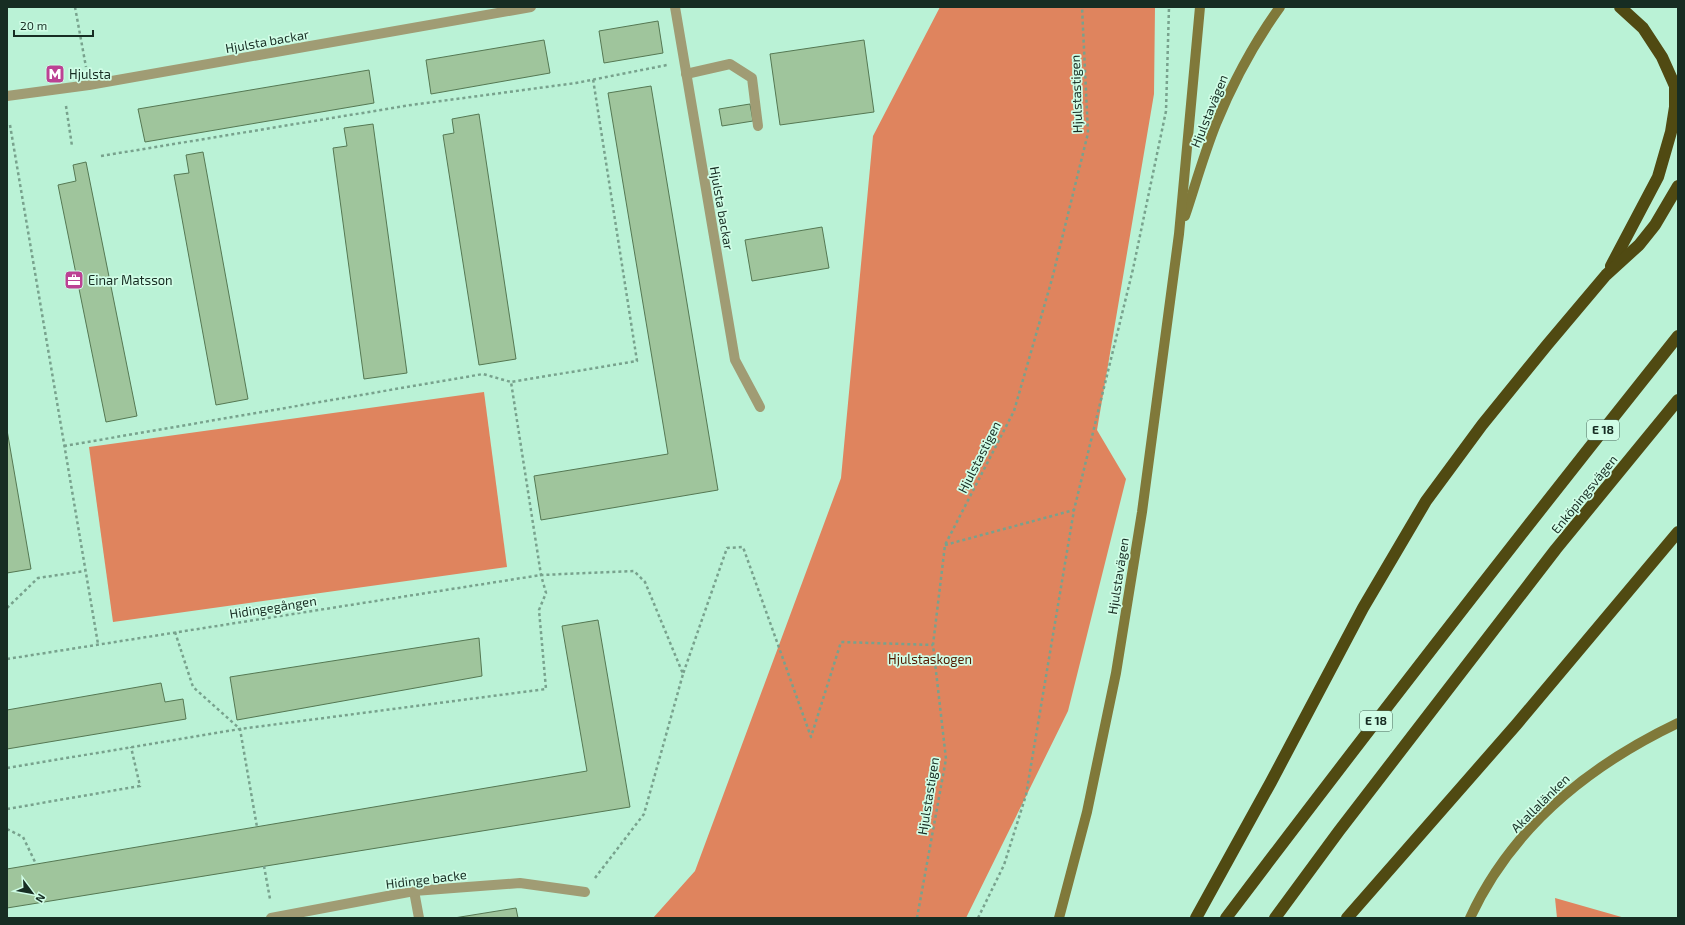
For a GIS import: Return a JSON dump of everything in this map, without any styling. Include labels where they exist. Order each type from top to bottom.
[{"type":"highway","points":[[1606,275],[1658,177],[1671,132],[1675,107],[1675,86],[1662,57],[1643,28],[1620,7]]},
{"type":"highway","points":[[1196,918],[1271,782],[1363,608],[1426,501],[1482,425],[1606,275],[1639,245],[1655,225],[1678,186]]},
{"type":"highway","name":"Enköpingsvägen","points":[[1226,918],[1527,525],[1678,336]]},
{"type":"highway","name":"Enköpingsvägen","points":[[1274,918],[1556,549],[1678,400]]},
{"type":"highway","points":[[1347,918],[1516,725],[1678,532]]},
{"type":"main road","name":"Hjulstavägen","points":[[1059,918],[1087,812],[1116,673],[1142,512],[1179,234],[1200,7]]},
{"type":"main road","name":"Hjulstavägen","points":[[1179,234],[1216,125],[1234,82],[1261,33],[1280,7]]},
{"type":"main road","name":"Akallalänken","points":[[1470,918],[1480,896],[1504,859],[1535,824],[1567,792],[1605,763],[1648,738],[1678,723]]},
{"type":"street","name":"Hjulsta backar","points":[[7,96],[89,85],[531,7]]},
{"type":"street","name":"Hjulsta backar","points":[[675,7],[735,360],[760,407]]},
{"type":"street","points":[[686,74],[730,64],[752,78],[758,126]]},
{"type":"street","name":"Hidinge backe","points":[[272,918],[414,890],[520,883],[585,892]]},
{"type":"street","points":[[414,890],[419,918]]},
{"type":"path","points":[[75,7],[89,85]]},
{"type":"path","name":"Hjulstastigen","points":[[917,918],[946,759],[933,645],[945,545],[1014,411],[1052,279],[1088,133],[1082,7]]},
{"type":"path","points":[[978,918],[1004,865],[1026,795],[1074,510],[1133,269],[1166,111],[1169,7]]},
{"type":"path","points":[[100,156],[411,105],[592,79],[684,62]]},
{"type":"path","points":[[64,446],[483,374],[511,382],[637,361],[592,79]]},
{"type":"path","points":[[64,89],[72,146]]},
{"type":"path","points":[[10,125],[98,644]]},
{"type":"path","points":[[7,768],[240,729],[546,689],[539,610],[546,593],[541,575],[511,382]]},
{"type":"path","points":[[945,545],[1074,510]]},
{"type":"path","points":[[585,892],[644,814],[683,674],[727,548],[742,547],[811,736],[842,642],[933,645]]},
{"type":"path","points":[[7,608],[38,578],[85,571]]},
{"type":"path","name":"Hidingegången","points":[[7,660],[98,644],[541,575],[634,571],[645,582],[683,674]]},
{"type":"path","points":[[175,632],[193,687],[240,729],[257,827]]},
{"type":"path","points":[[7,809],[140,786],[131,747]]},
{"type":"path","points":[[7,829],[23,837],[36,864]]},
{"type":"path","points":[[264,866],[272,918]]},
{"type":"green space","name":"Hjulstaskogen","points":[[940,7],[1155,7],[1154,94],[1097,430],[1126,479],[1068,711],[966,918],[653,918],[695,871],[841,478],[873,136]]},
{"type":"green space","points":[[484,392],[507,567],[113,622],[89,447]]},
{"type":"green space","points":[[1555,898],[1625,918],[1557,918]]},
{"type":"building","points":[[658,21],[663,53],[604,63],[599,31]]},
{"type":"building","points":[[544,40],[550,73],[431,94],[426,60]]},
{"type":"building","points":[[864,40],[874,112],[780,125],[770,54]]},
{"type":"building","points":[[369,70],[374,103],[145,142],[138,109]]},
{"type":"building","points":[[651,86],[718,490],[541,520],[534,476],[668,454],[608,93]]},
{"type":"building","points":[[750,104],[753,121],[722,126],[719,109]]},
{"type":"building","points":[[479,114],[516,359],[479,365],[443,135],[454,133],[452,119]]},
{"type":"building","points":[[373,124],[407,373],[364,379],[333,148],[347,146],[344,128]]},
{"type":"building","points":[[203,152],[248,399],[216,405],[174,175],[189,173],[186,155]]},
{"type":"building","points":[[86,162],[137,416],[106,422],[58,185],[76,181],[73,165]]},
{"type":"building","points":[[822,227],[829,268],[752,281],[745,240]]},
{"type":"building","points":[[7,430],[31,569],[7,573]]},
{"type":"building","points":[[598,620],[630,807],[7,908],[7,869],[587,771],[562,626]]},
{"type":"building","points":[[479,638],[482,676],[237,720],[230,677]]},
{"type":"building","points":[[161,683],[165,702],[183,699],[186,719],[7,749],[7,710]]},
{"type":"building","points":[[516,908],[518,918],[454,918]]},
{"type":"place","name":"Hjulsta","points":[[55,74]]},
{"type":"place","name":"Einar Matsson","points":[[74,280]]}]
